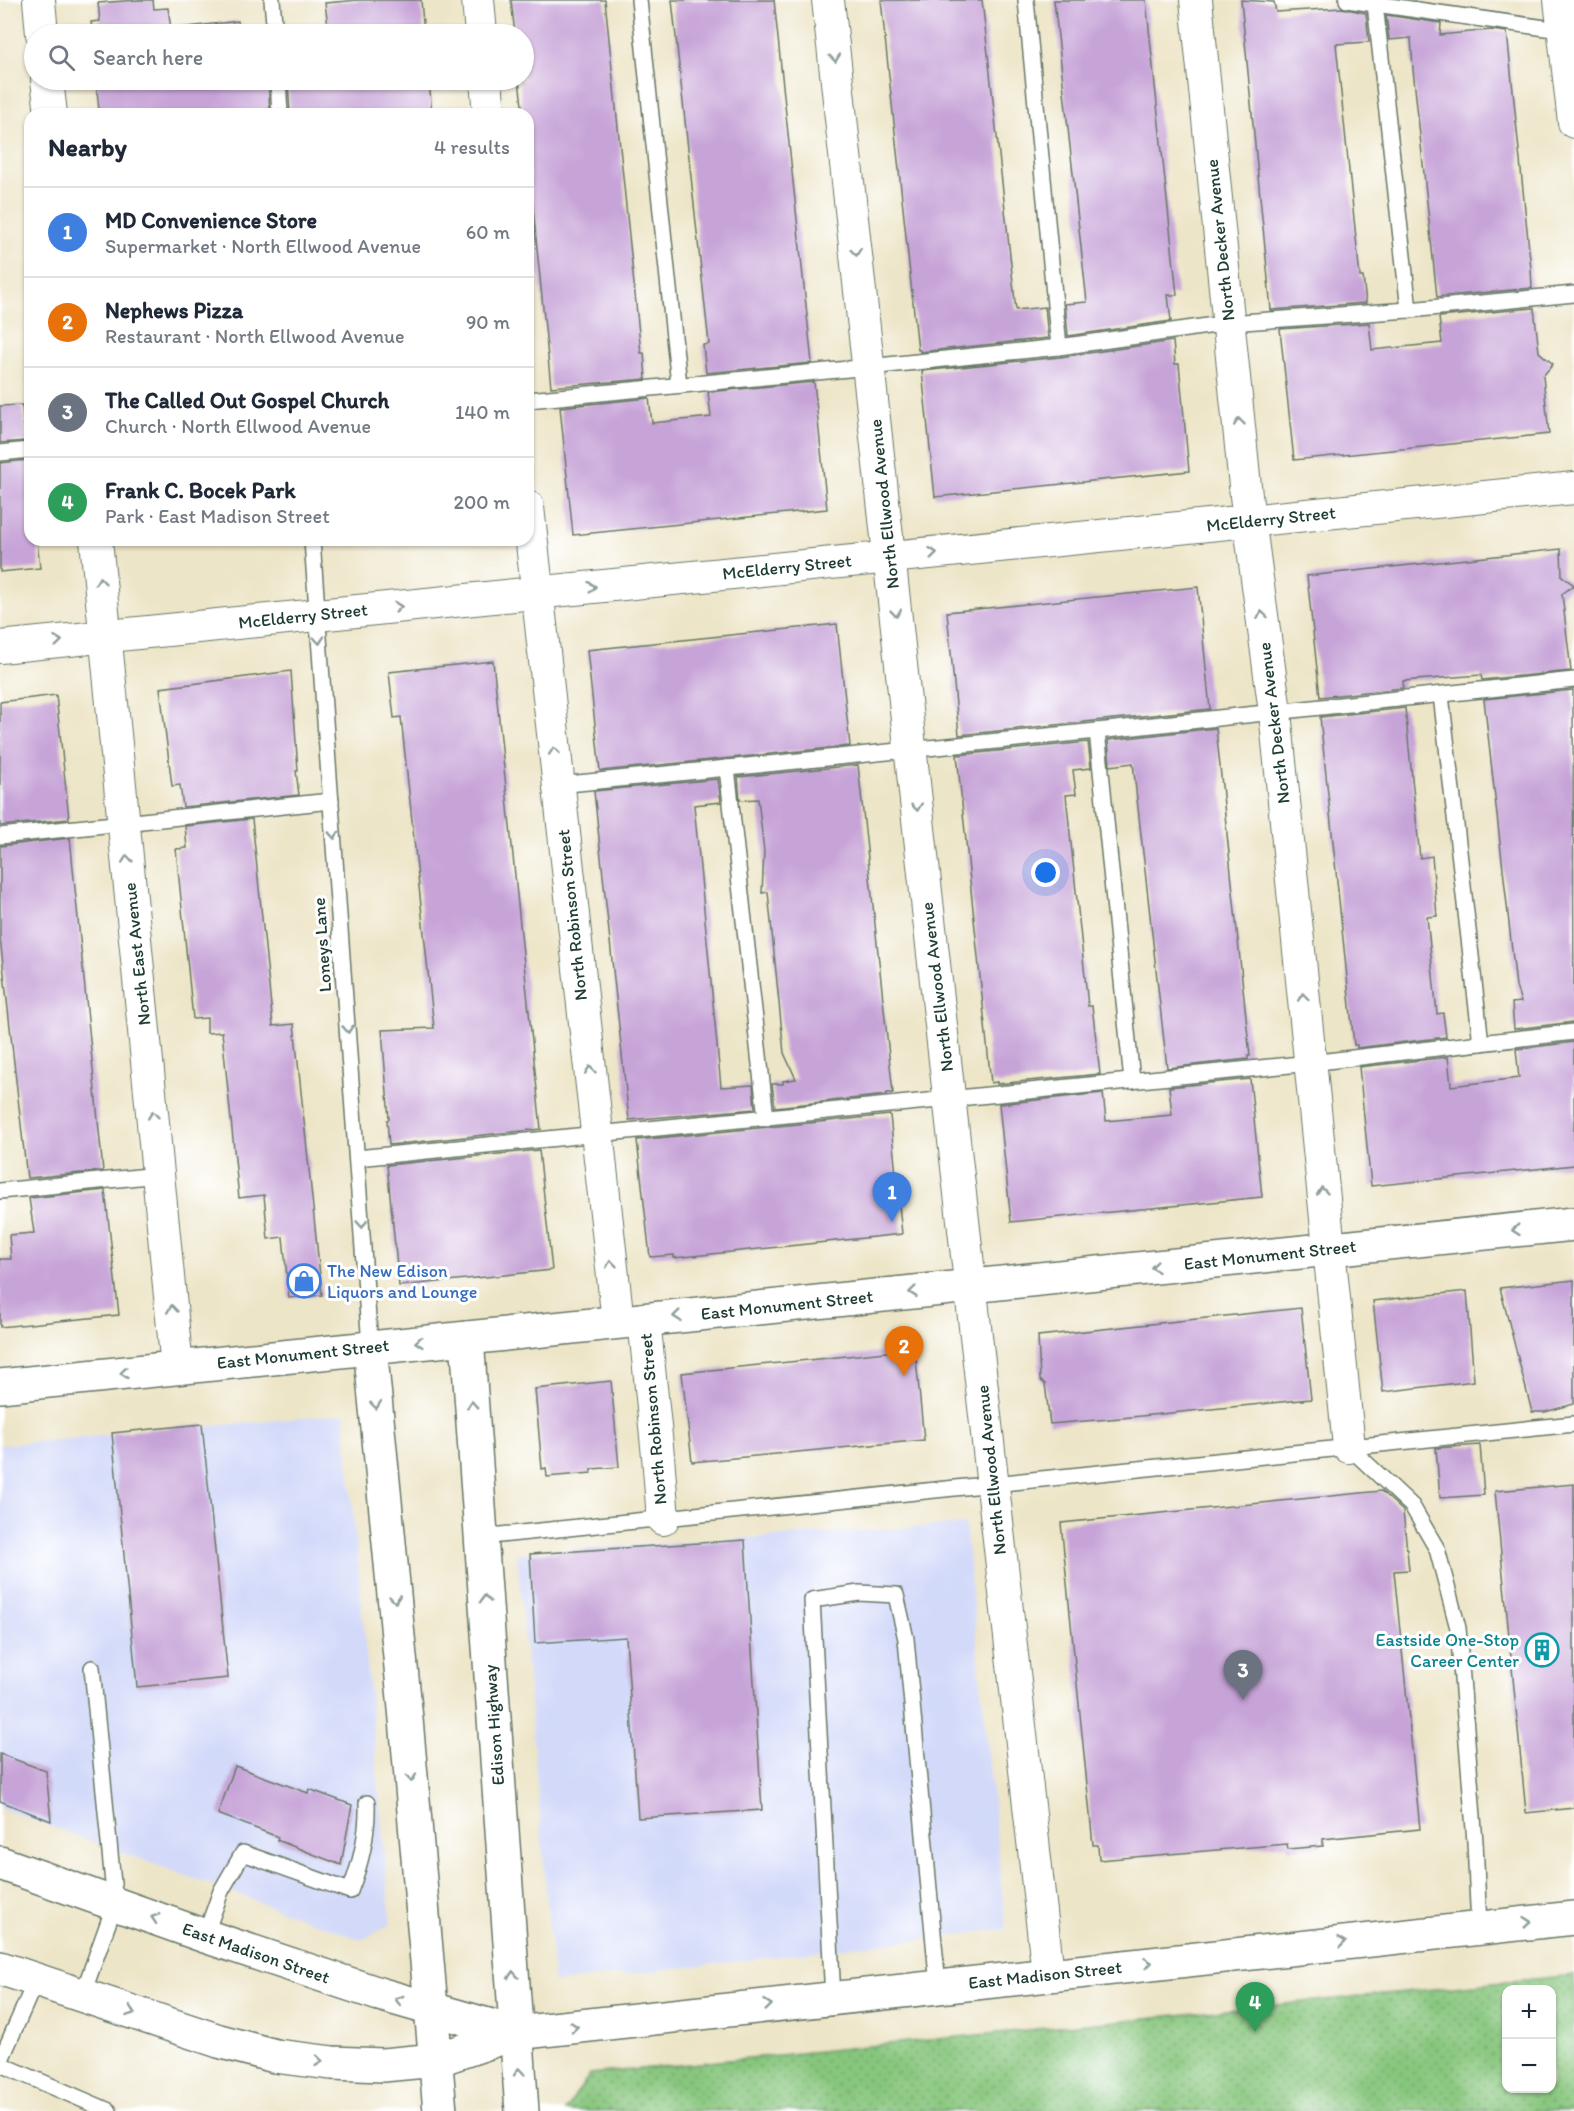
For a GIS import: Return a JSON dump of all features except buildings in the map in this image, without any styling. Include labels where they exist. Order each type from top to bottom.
[{"type":"main road","name":"East Monument Street","points":[[0,1386],[370,1346],[971,1287],[1574,1224]]},
{"type":"main road","name":"Edison Highway","points":[[467,1338],[522,2111]]},
{"type":"main road","points":[[370,1346],[441,2111]]},
{"type":"main road","name":"East Madison Street","points":[[0,1863],[205,1936],[379,1994],[516,2033]]},
{"type":"main road","name":"East Madison Street","points":[[0,1968],[219,2042],[275,2056],[332,2063],[383,2065],[436,2060],[516,2033],[1574,1918]]},
{"type":"street","points":[[39,0],[41,24]]},
{"type":"street","points":[[478,0],[480,24]]},
{"type":"street","name":"North Ellwood Avenue","points":[[828,0],[1048,1974]]},
{"type":"street","name":"North Decker Avenue","points":[[1196,0],[1249,521],[1275,712],[1349,1447]]},
{"type":"street","points":[[1560,0],[1569,31],[1574,122]]},
{"type":"street","points":[[48,90],[50,108]]},
{"type":"street","points":[[487,90],[488,108]]},
{"type":"street","name":"McElderry Street","points":[[0,647],[1574,488]]},
{"type":"street","name":"North East Avenue","points":[[97,546],[177,1368]]},
{"type":"street","name":"North Robinson Street","points":[[532,546],[597,1134],[631,1321],[657,1445],[663,1519]]},
{"type":"lane","points":[[272,0],[273,24]]},
{"type":"lane","points":[[639,0],[679,385]]},
{"type":"lane","points":[[1026,0],[1059,346]]},
{"type":"lane","points":[[1347,0],[1569,31]]},
{"type":"lane","points":[[1375,4],[1409,310]]},
{"type":"lane","points":[[279,90],[280,108]]},
{"type":"lane","points":[[534,399],[869,367],[1059,346],[1229,323],[1409,310],[1574,294]]},
{"type":"lane","points":[[0,453],[24,451]]},
{"type":"lane","name":"Loneys Lane","points":[[312,546],[370,1346]]},
{"type":"lane","points":[[558,785],[1574,680]]},
{"type":"lane","points":[[1441,695],[1481,1043]]},
{"type":"lane","points":[[1097,731],[1132,1081]]},
{"type":"lane","points":[[727,768],[766,1118]]},
{"type":"lane","points":[[0,836],[331,801]]},
{"type":"lane","points":[[357,1158],[1310,1063],[1574,1032]]},
{"type":"lane","points":[[0,1191],[158,1175]]},
{"type":"lane","points":[[481,1537],[1574,1424]]},
{"type":"lane","points":[[1349,1447],[1412,1506],[1437,1549],[1458,1628],[1475,1842],[1479,1927]]},
{"type":"lane","points":[[833,1998],[812,1600],[859,1593],[896,1595],[906,1639],[938,1987]]},
{"type":"lane","points":[[82,1996],[114,1904],[92,1668]]},
{"type":"lane","points":[[205,1936],[222,1891],[243,1853],[350,1891],[361,1863],[367,1803]]},
{"type":"lane","points":[[36,1980],[0,2063],[109,2111]]},
{"type":"shaded area","points":[[344,1414],[391,1924],[362,1940],[0,1808],[0,1445]]},
{"type":"shaded area","points":[[965,1524],[1006,1929],[554,1983],[517,1553]]},
{"type":"green space","points":[[1574,1975],[1574,2111],[565,2111],[590,2074]]},
{"type":"place","name":"MD Convenience Store","points":[[892,1222]]},
{"type":"place","name":"The New Edison Liquors and Lounge","points":[[304,1281]]},
{"type":"place","name":"Nephews Pizza","points":[[904,1376]]},
{"type":"place","name":"Eastside One-Stop Career Center","points":[[1542,1650]]},
{"type":"place","name":"The Called Out Gospel Church","points":[[1243,1700]]},
{"type":"place","name":"Frank C. Bocek Park","points":[[1255,2032]]}]
